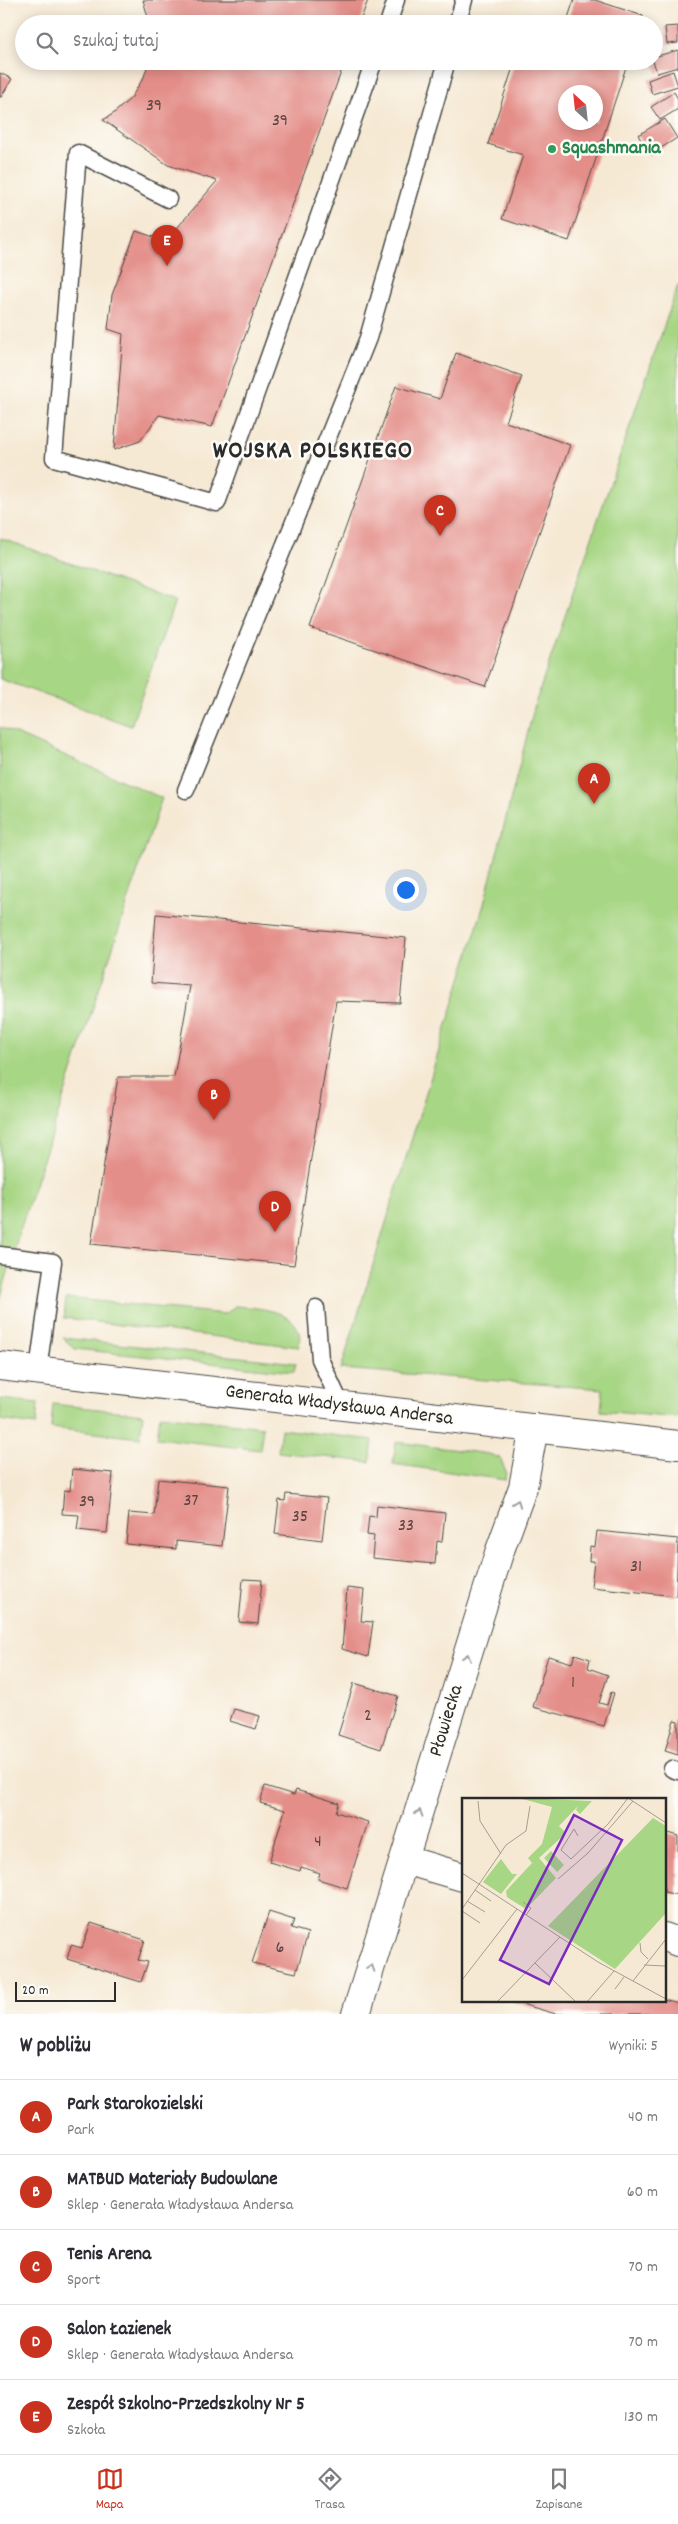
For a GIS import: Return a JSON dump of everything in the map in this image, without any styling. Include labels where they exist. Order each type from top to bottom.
[{"type":"street","name":"Generała Władysława Andersa","points":[[0,1366],[678,1445]]},
{"type":"street","name":"Płowiecka","points":[[356,2014],[499,1553],[523,1487],[534,1428]]},
{"type":"street","points":[[405,1860],[462,1877]]},
{"type":"street","points":[[666,1938],[678,1942]]},
{"type":"lane","points":[[391,15],[396,0]]},
{"type":"lane","points":[[460,15],[464,0]]},
{"type":"lane","points":[[168,199],[78,153],[54,458],[217,503],[371,70]]},
{"type":"lane","points":[[186,790],[368,338],[444,70]]},
{"type":"lane","points":[[0,1255],[53,1262],[38,1370]]},
{"type":"lane","points":[[316,1308],[320,1359],[342,1407]]},
{"type":"green space","points":[[678,285],[678,1418],[601,1411],[603,1389],[341,1369],[484,904],[535,704]]},
{"type":"green space","points":[[0,538],[175,601],[131,726],[0,679]]},
{"type":"green space","points":[[0,727],[162,798],[19,1233],[0,1300]]},
{"type":"green space","points":[[66,1298],[225,1314],[235,1306],[268,1310],[289,1318],[296,1325],[300,1335],[299,1347],[64,1318]]},
{"type":"green space","points":[[63,1338],[296,1363],[294,1372],[75,1349]]},
{"type":"green space","points":[[0,1399],[38,1403],[36,1425],[0,1420]]},
{"type":"green space","points":[[53,1404],[143,1414],[140,1438],[51,1428]]},
{"type":"green space","points":[[160,1415],[263,1427],[260,1450],[157,1438]]},
{"type":"green space","points":[[281,1429],[373,1440],[370,1462],[278,1452]]},
{"type":"green space","points":[[396,1442],[489,1454],[500,1458],[506,1472],[505,1480],[393,1464]]},
{"type":"building","points":[[143,0],[368,0],[362,15],[147,15]]},
{"type":"building","points":[[574,0],[595,0],[640,15],[569,15]]},
{"type":"building","points":[[678,26],[678,43],[667,44],[665,27]]},
{"type":"building","points":[[678,50],[678,67],[657,73],[656,70],[663,70],[663,54]]},
{"type":"building","points":[[146,70],[342,70],[212,427],[159,415],[140,441],[114,450],[123,334],[108,329],[112,295],[136,231],[166,241],[217,181],[168,165],[103,120],[131,98]]},
{"type":"building","name":"Squashmania","points":[[512,70],[625,70],[569,241],[502,219],[523,155],[488,144]]},
{"type":"building","points":[[673,71],[678,86],[652,94],[648,80]]},
{"type":"building","points":[[0,73],[12,79],[1,97],[0,97]]},
{"type":"building","points":[[674,92],[678,99],[678,109],[660,120],[651,107]]},
{"type":"building","points":[[665,119],[677,138],[650,155],[638,135]]},
{"type":"building","points":[[456,353],[522,376],[506,422],[570,445],[485,687],[310,628],[396,386],[440,399]]},
{"type":"building","points":[[156,914],[406,938],[400,1003],[336,1001],[294,1265],[91,1244],[118,1077],[174,1077],[190,986],[151,983]]},
{"type":"building","points":[[72,1469],[113,1473],[107,1533],[77,1530],[79,1515],[62,1514],[64,1490],[70,1491]]},
{"type":"building","points":[[158,1479],[229,1486],[222,1546],[176,1541],[176,1549],[126,1544],[129,1513],[154,1515]]},
{"type":"building","points":[[286,1494],[327,1498],[322,1540],[275,1534],[279,1500],[285,1501]]},
{"type":"building","points":[[377,1505],[445,1513],[442,1542],[437,1541],[435,1564],[372,1558],[374,1536],[367,1535],[369,1516],[376,1517]]},
{"type":"building","points":[[597,1531],[678,1539],[676,1596],[591,1587],[594,1561],[589,1561],[590,1546],[595,1547]]},
{"type":"building","points":[[243,1579],[262,1580],[258,1624],[239,1622]]},
{"type":"building","points":[[347,1588],[364,1590],[361,1621],[373,1622],[368,1657],[342,1649]]},
{"type":"building","points":[[575,1654],[590,1659],[588,1668],[608,1675],[599,1703],[607,1705],[611,1692],[614,1693],[604,1726],[533,1707],[548,1656],[572,1663]]},
{"type":"building","points":[[354,1683],[398,1696],[381,1749],[338,1735]]},
{"type":"building","points":[[234,1709],[260,1716],[256,1729],[230,1721]]},
{"type":"building","points":[[674,1720],[678,1721],[678,1755],[665,1751]]},
{"type":"building","points":[[265,1786],[294,1795],[296,1790],[339,1803],[336,1812],[368,1822],[347,1888],[318,1879],[320,1873],[301,1867],[300,1871],[269,1862],[285,1810],[260,1803]]},
{"type":"building","points":[[666,1833],[678,1836],[678,1895],[666,1892]]},
{"type":"building","points":[[269,1912],[294,1920],[291,1928],[308,1933],[296,1973],[252,1963]]},
{"type":"building","points":[[91,1923],[145,1940],[138,1960],[148,1962],[141,1982],[67,1959],[71,1945],[82,1948]]},
{"type":"building","points":[[666,2000],[678,2003],[678,2014],[556,2014],[514,2002],[666,2002]]},
{"type":"place","name":"Squashmania","points":[[552,149]]},
{"type":"place","name":"Zespół Szkolno-Przedszkolny Nr 5","points":[[167,266]]},
{"type":"place","name":"Tenis Arena","points":[[440,536]]},
{"type":"place","name":"Park Starokozielski","points":[[594,804]]},
{"type":"place","name":"MATBUD Materiały Budowlane","points":[[214,1120]]},
{"type":"place","name":"Salon Łazienek","points":[[275,1232]]},
{"type":"district","name":"WOJSKA POLSKIEGO","points":[[313,452]]}]
